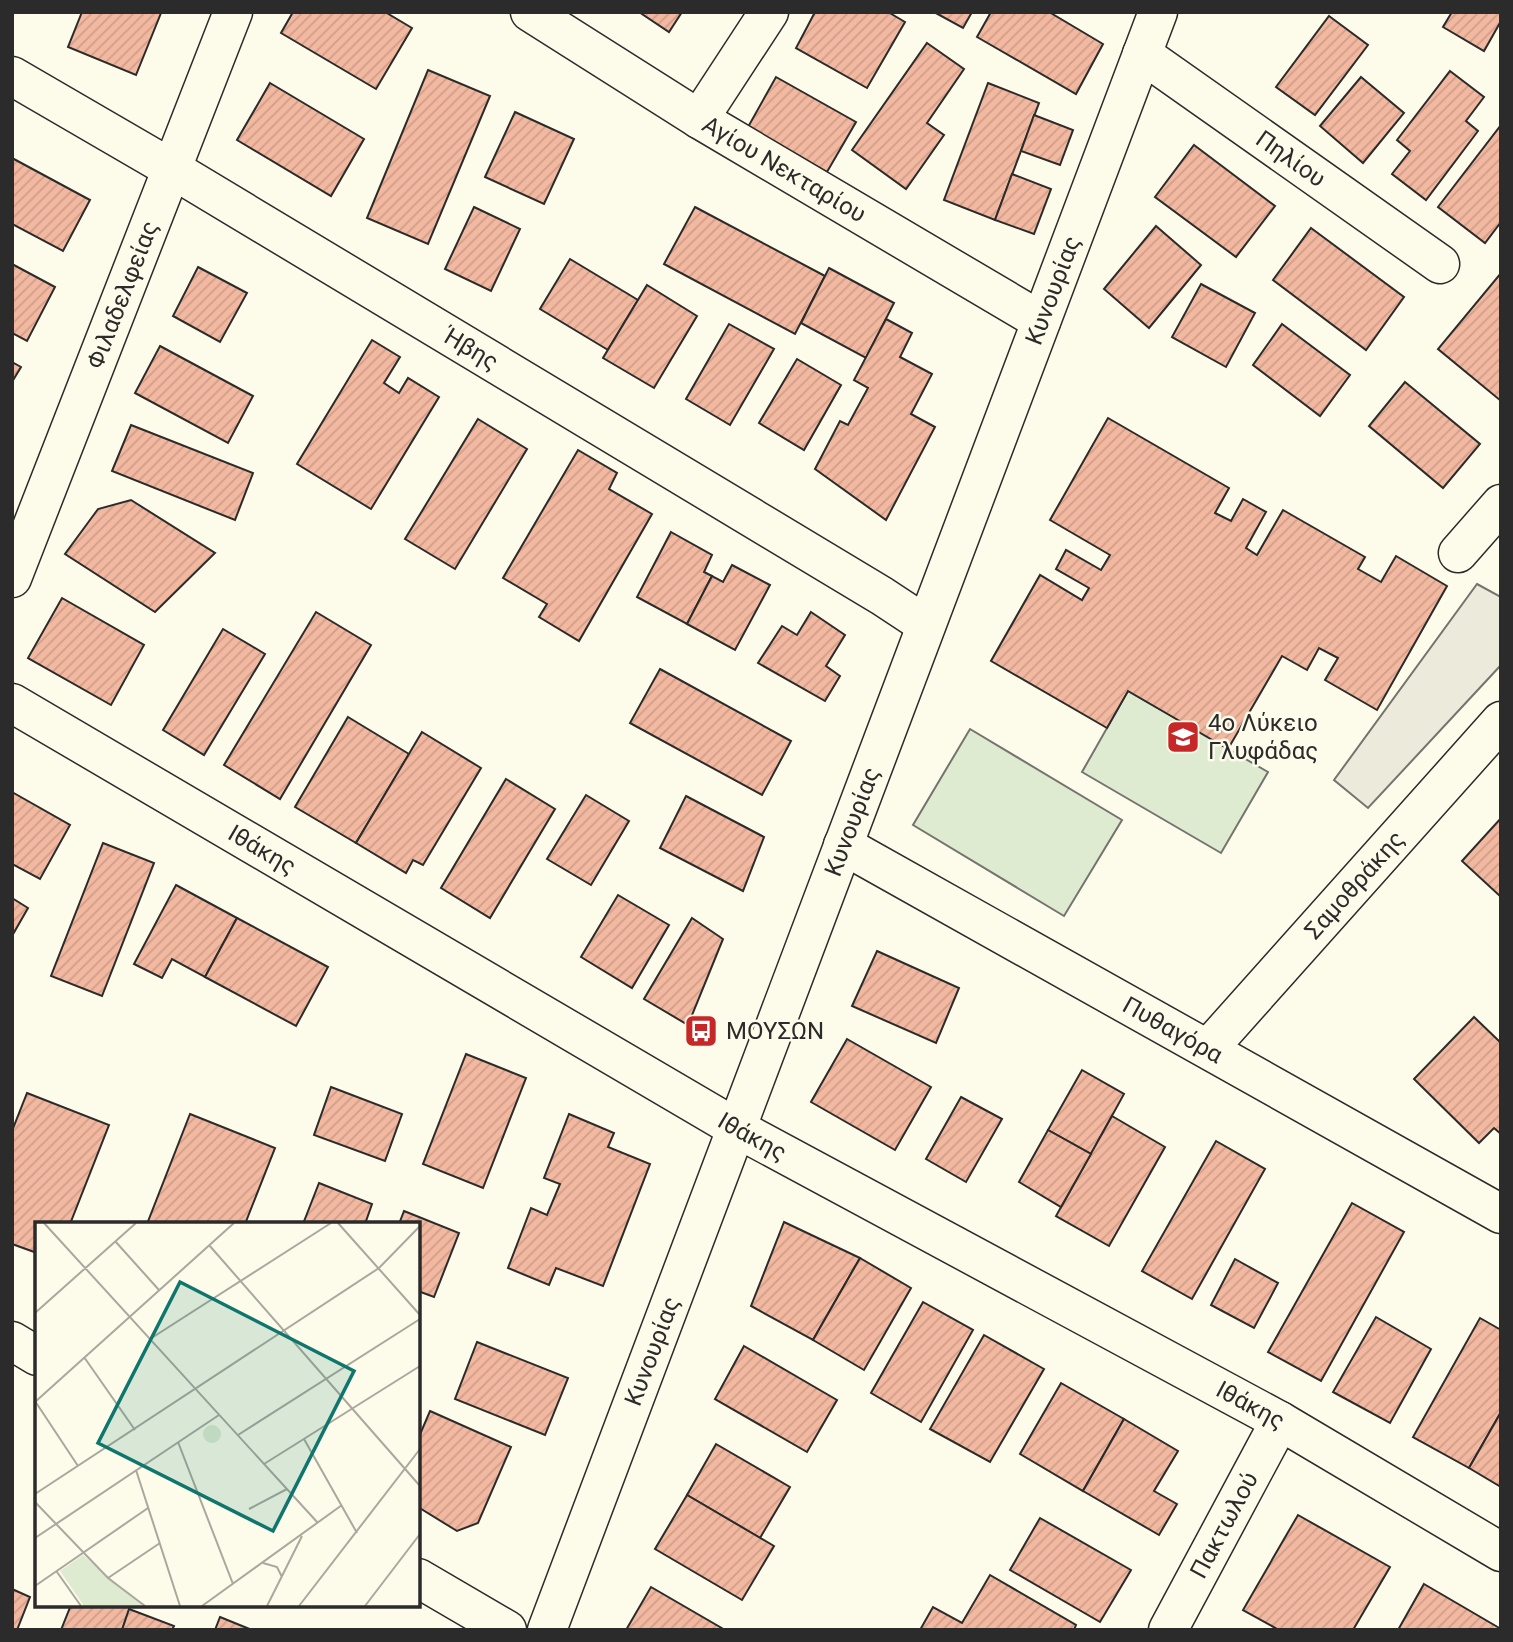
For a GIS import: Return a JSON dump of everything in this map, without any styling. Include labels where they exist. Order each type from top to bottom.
[{"type":"street","name":"Φιλαδελφείας","points":[[12,578],[233,12]]},
{"type":"street","name":"Αγίου Νεκταρίου","points":[[530,12],[699,119],[1041,321]]},
{"type":"street","points":[[699,119],[769,12]]},
{"type":"street","name":"Κυνουρίας","points":[[547,1630],[1158,12]]},
{"type":"street","name":"Πηλίου","points":[[1142,54],[1440,264]]},
{"type":"street","name":"Ήβης","points":[[12,76],[172,169],[926,625]]},
{"type":"street","points":[[1458,553],[1501,504]]},
{"type":"street","name":"Ιθάκης","points":[[12,703],[736,1128],[1280,1421],[1501,1552]]},
{"type":"street","name":"Σαμοθράκης","points":[[1208,1049],[1501,721]]},
{"type":"street","name":"Πυθαγόρα","points":[[844,845],[1501,1214]]},
{"type":"street","points":[[12,1341],[35,1355]]},
{"type":"street","name":"Πακτωλού","points":[[1168,1630],[1280,1421]]},
{"type":"street","points":[[420,1579],[507,1630]]},
{"type":"green space","points":[[1128,691],[1268,772],[1221,853],[1082,772]]},
{"type":"green space","points":[[970,729],[1122,820],[1064,916],[913,825]]},
{"type":"shaded area","points":[[1477,584],[1501,597],[1501,665],[1368,808],[1334,780]]},
{"type":"building","points":[[82,12],[161,13],[136,75],[68,47]]},
{"type":"building","points":[[293,12],[385,12],[412,28],[376,89],[281,33]]},
{"type":"building","points":[[639,12],[682,12],[669,32]]},
{"type":"building","points":[[815,12],[888,12],[905,22],[867,88],[796,48]]},
{"type":"building","points":[[934,12],[972,12],[963,28]]},
{"type":"building","points":[[991,12],[1049,12],[1103,44],[1076,94],[977,37]]},
{"type":"building","points":[[1452,12],[1501,12],[1501,21],[1484,51],[1443,27]]},
{"type":"building","points":[[1329,16],[1368,45],[1315,115],[1276,87]]},
{"type":"building","points":[[927,43],[964,69],[927,123],[944,135],[906,189],[852,150]]},
{"type":"building","points":[[428,70],[490,96],[428,244],[367,218]]},
{"type":"building","points":[[1450,71],[1484,97],[1466,121],[1478,131],[1426,200],[1392,174],[1410,151],[1397,140]]},
{"type":"building","points":[[776,77],[856,122],[827,172],[748,127]]},
{"type":"building","points":[[1361,77],[1404,113],[1363,163],[1320,126]]},
{"type":"building","points":[[270,83],[364,139],[331,196],[237,140]]},
{"type":"building","points":[[988,83],[1039,103],[995,220],[944,200]]},
{"type":"building","points":[[515,112],[574,139],[544,204],[485,177]]},
{"type":"building","points":[[1034,115],[1073,130],[1060,165],[1021,151]]},
{"type":"building","points":[[1501,125],[1501,222],[1485,243],[1438,207]]},
{"type":"building","points":[[1194,145],[1275,206],[1236,257],[1155,197]]},
{"type":"building","points":[[12,158],[90,200],[63,251],[12,224]]},
{"type":"building","points":[[1012,174],[1051,189],[1034,234],[995,220]]},
{"type":"building","points":[[474,207],[520,229],[491,291],[445,269]]},
{"type":"building","points":[[695,207],[825,276],[795,334],[664,264]]},
{"type":"building","points":[[1156,226],[1201,265],[1149,328],[1104,289]]},
{"type":"building","points":[[1311,228],[1404,297],[1366,350],[1273,280]]},
{"type":"building","points":[[570,259],[638,300],[608,350],[540,309]]},
{"type":"building","points":[[12,264],[55,287],[27,341],[12,333]]},
{"type":"building","points":[[198,267],[247,293],[220,342],[173,316]]},
{"type":"building","points":[[829,268],[894,303],[866,358],[801,323]]},
{"type":"building","points":[[1501,273],[1501,401],[1438,349]]},
{"type":"building","points":[[1201,284],[1255,313],[1226,367],[1172,337]]},
{"type":"building","points":[[647,285],[697,316],[654,388],[603,358]]},
{"type":"building","points":[[886,319],[912,333],[900,357],[932,374],[911,414],[935,427],[886,520],[815,469],[840,421],[848,425],[868,388],[854,380]]},
{"type":"building","points":[[729,324],[774,349],[730,425],[686,399]]},
{"type":"building","points":[[1282,324],[1350,375],[1320,416],[1253,365]]},
{"type":"building","points":[[372,340],[400,357],[384,383],[399,393],[408,378],[439,397],[371,509],[297,464]]},
{"type":"building","points":[[160,346],[253,396],[228,443],[135,393]]},
{"type":"building","points":[[797,359],[841,385],[804,450],[759,423]]},
{"type":"building","points":[[12,362],[21,367],[12,382]]},
{"type":"building","points":[[1405,382],[1480,444],[1443,488],[1369,426]]},
{"type":"building","points":[[1108,418],[1229,488],[1215,513],[1231,521],[1243,499],[1266,512],[1246,548],[1257,555],[1283,510],[1365,557],[1358,569],[1381,582],[1396,556],[1447,586],[1377,710],[1325,680],[1338,658],[1319,648],[1307,670],[1282,656],[1228,749],[1128,691],[1107,728],[991,661],[1040,575],[1082,600],[1089,588],[1056,569],[1066,550],[1101,570],[1110,555],[1050,520]]},
{"type":"building","points":[[478,419],[527,449],[455,569],[405,539]]},
{"type":"building","points":[[131,425],[253,473],[235,520],[112,471]]},
{"type":"building","points":[[578,450],[617,473],[609,489],[652,514],[579,641],[539,617],[547,604],[503,578]]},
{"type":"building","points":[[131,500],[215,553],[155,612],[65,554],[98,509]]},
{"type":"building","points":[[671,532],[712,555],[704,572],[712,576],[687,624],[637,597]]},
{"type":"building","points":[[732,565],[770,585],[735,650],[687,624],[712,576],[723,582]]},
{"type":"building","points":[[62,598],[144,645],[111,705],[28,658]]},
{"type":"building","points":[[316,612],[371,645],[280,799],[224,765]]},
{"type":"building","points":[[811,612],[845,635],[826,666],[840,676],[825,701],[758,663],[782,626],[797,635]]},
{"type":"building","points":[[223,629],[265,654],[204,755],[163,730]]},
{"type":"building","points":[[660,669],[791,741],[762,795],[630,723]]},
{"type":"building","points":[[348,717],[409,754],[356,843],[295,807]]},
{"type":"building","points":[[422,732],[481,768],[423,865],[413,860],[406,873],[356,843]]},
{"type":"building","points":[[506,779],[555,809],[490,918],[441,888]]},
{"type":"building","points":[[12,792],[70,825],[40,879],[12,864]]},
{"type":"building","points":[[586,795],[629,821],[591,885],[547,859]]},
{"type":"building","points":[[686,796],[764,837],[743,891],[660,848]]},
{"type":"building","points":[[1501,818],[1501,897],[1462,861]]},
{"type":"building","points":[[103,843],[154,863],[102,996],[51,976]]},
{"type":"building","points":[[176,885],[237,918],[205,977],[172,959],[162,978],[134,964]]},
{"type":"building","points":[[618,895],[669,925],[632,988],[581,957]]},
{"type":"building","points":[[12,898],[28,908],[12,936]]},
{"type":"building","points":[[237,918],[328,967],[296,1026],[205,977]]},
{"type":"building","points":[[692,918],[723,939],[688,1025],[644,999]]},
{"type":"building","points":[[877,951],[959,988],[936,1043],[852,1006]]},
{"type":"building","points":[[1474,1017],[1501,1043],[1501,1134],[1494,1128],[1479,1143],[1414,1079]]},
{"type":"building","points":[[847,1039],[931,1087],[895,1150],[811,1102]]},
{"type":"building","points":[[466,1054],[526,1078],[483,1188],[423,1164]]},
{"type":"building","points":[[1082,1070],[1124,1094],[1091,1154],[1048,1130]]},
{"type":"building","points":[[331,1087],[402,1114],[385,1161],[314,1135]]},
{"type":"building","points":[[27,1093],[109,1125],[71,1222],[35,1222],[35,1252],[12,1244],[12,1131]]},
{"type":"building","points":[[961,1097],[1002,1119],[966,1182],[926,1159]]},
{"type":"building","points":[[190,1114],[275,1148],[246,1222],[148,1222]]},
{"type":"building","points":[[569,1114],[614,1133],[608,1147],[650,1164],[603,1286],[556,1268],[549,1285],[508,1268],[531,1208],[547,1215],[560,1184],[544,1178]]},
{"type":"building","points":[[1112,1116],[1165,1147],[1109,1246],[1056,1216]]},
{"type":"building","points":[[1048,1130],[1091,1154],[1061,1207],[1019,1182]]},
{"type":"building","points":[[1216,1141],[1265,1169],[1192,1299],[1142,1271]]},
{"type":"building","points":[[319,1183],[372,1204],[366,1222],[304,1222]]},
{"type":"building","points":[[1352,1203],[1404,1232],[1321,1381],[1268,1352]]},
{"type":"building","points":[[404,1211],[459,1233],[434,1297],[420,1292],[420,1222],[400,1222]]},
{"type":"building","points":[[784,1222],[860,1258],[813,1340],[751,1306]]},
{"type":"building","points":[[860,1258],[911,1288],[864,1370],[813,1340]]},
{"type":"building","points":[[1235,1259],[1278,1283],[1254,1328],[1211,1305]]},
{"type":"building","points":[[923,1302],[973,1330],[921,1422],[871,1393]]},
{"type":"building","points":[[1376,1317],[1431,1349],[1390,1423],[1333,1392]]},
{"type":"building","points":[[1480,1318],[1501,1330],[1501,1412],[1469,1468],[1413,1437]]},
{"type":"building","points":[[984,1335],[1044,1369],[990,1462],[930,1429]]},
{"type":"building","points":[[477,1342],[568,1378],[545,1435],[455,1399]]},
{"type":"building","points":[[744,1346],[837,1400],[807,1452],[715,1399]]},
{"type":"building","points":[[1061,1383],[1124,1419],[1083,1491],[1020,1454]]},
{"type":"building","points":[[430,1411],[511,1447],[478,1523],[457,1531],[420,1508],[420,1434]]},
{"type":"building","points":[[1501,1412],[1501,1487],[1469,1468]]},
{"type":"building","points":[[1124,1419],[1178,1451],[1154,1491],[1177,1504],[1159,1535],[1083,1491]]},
{"type":"building","points":[[716,1444],[790,1487],[760,1538],[687,1495]]},
{"type":"building","points":[[687,1495],[774,1546],[742,1600],[655,1549]]},
{"type":"building","points":[[1298,1515],[1390,1567],[1353,1630],[1279,1630],[1243,1610]]},
{"type":"building","points":[[1040,1518],[1131,1570],[1100,1622],[1010,1570]]},
{"type":"building","points":[[990,1575],[1076,1625],[1074,1630],[920,1630],[933,1607],[962,1623]]},
{"type":"building","points":[[1424,1584],[1501,1629],[1501,1630],[1398,1630]]},
{"type":"building","points":[[651,1587],[725,1630],[626,1630]]},
{"type":"building","points":[[12,1589],[30,1597],[17,1630],[12,1630]]},
{"type":"building","points":[[70,1607],[130,1607],[122,1630],[61,1630]]},
{"type":"building","points":[[129,1609],[174,1626],[172,1630],[122,1630]]},
{"type":"building","points":[[220,1617],[252,1630],[215,1630]]},
{"type":"place","name":"4ο Λύκειο Γλυφάδας","points":[[1183,737]]},
{"type":"place","name":"ΜΟΥΣΩΝ","points":[[701,1031]]}]
